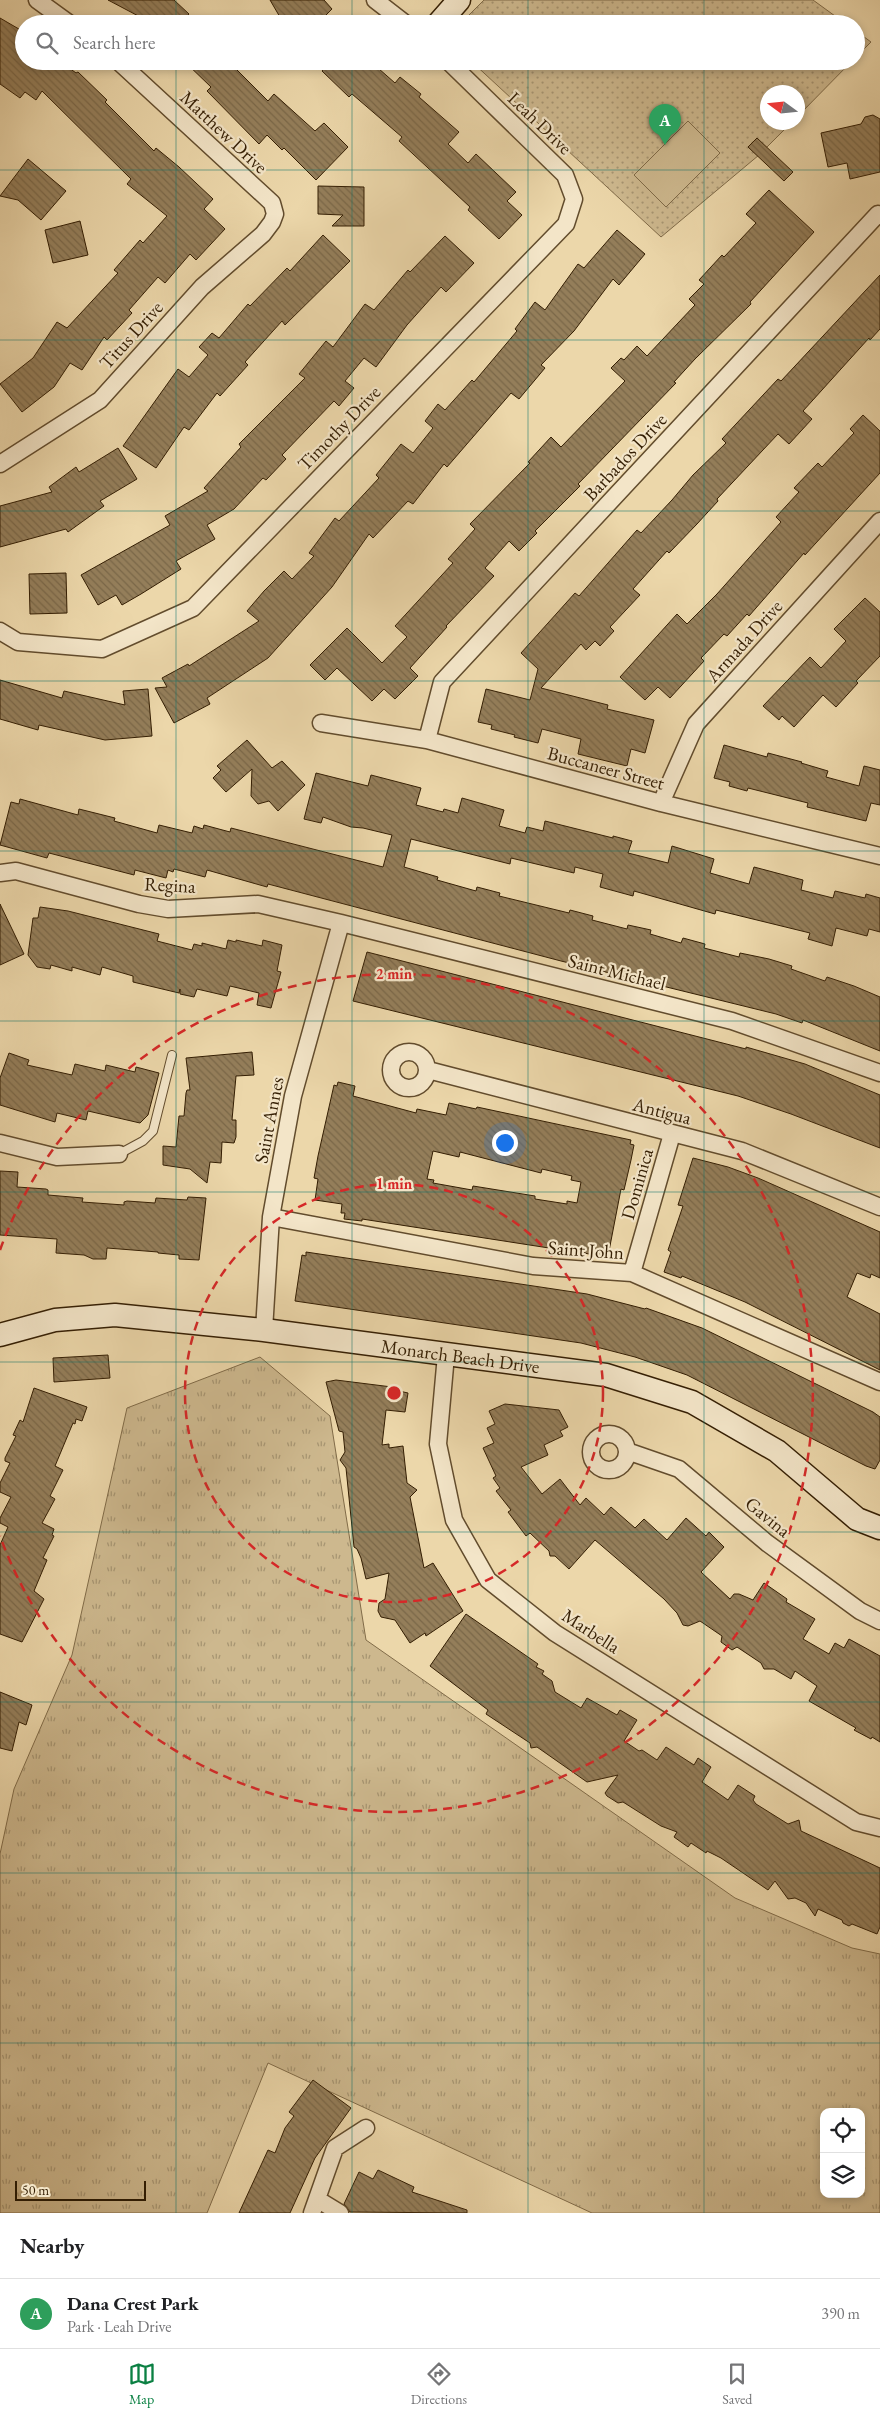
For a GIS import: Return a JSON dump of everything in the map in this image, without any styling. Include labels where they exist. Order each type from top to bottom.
[{"type":"street","points":[[37,0],[58,15]]},
{"type":"street","points":[[375,0],[394,15]]},
{"type":"street","points":[[446,15],[459,0]]},
{"type":"street","name":"Matthew Drive","points":[[128,70],[272,203],[275,214]]},
{"type":"street","name":"Leah Drive","points":[[457,70],[565,175],[574,199]]},
{"type":"street","name":"Timothy Drive","points":[[0,631],[18,642],[102,649],[193,608],[566,224],[574,199]]},
{"type":"street","name":"Titus Drive","points":[[0,464],[100,400],[202,287],[263,234],[272,222],[275,214]]},
{"type":"street","name":"Barbados Drive","points":[[427,740],[442,682],[879,215]]},
{"type":"street","name":"Armada Drive","points":[[661,803],[696,724],[880,521]]},
{"type":"street","name":"Buccaneer Street","points":[[322,723],[427,740],[661,803],[880,856]]},
{"type":"street","name":"Regina","points":[[0,873],[16,871],[139,904],[168,909],[258,904],[341,923]]},
{"type":"street","name":"Saint Michael","points":[[341,923],[732,1021],[880,1073]]},
{"type":"street","name":"Saint Annes","points":[[264,1330],[271,1218],[293,1096],[341,923]]},
{"type":"street","name":"Antigua","points":[[428,1070],[742,1151],[880,1207]]},
{"type":"street","name":"Dominica","points":[[632,1273],[672,1134]]},
{"type":"street","points":[[0,1143],[57,1157],[119,1154]]},
{"type":"street","name":"Saint John","points":[[271,1218],[533,1266],[632,1273],[880,1382]]},
{"type":"street","name":"Monarch Beach Drive","points":[[0,1335],[55,1320],[114,1315],[264,1330],[606,1375],[692,1402],[777,1452],[857,1520],[880,1528]]},
{"type":"street","name":"Marbella","points":[[446,1355],[438,1444],[454,1520],[488,1580],[555,1633],[856,1822],[880,1828]]},
{"type":"street","name":"Gavina","points":[[627,1451],[679,1470],[767,1543],[860,1611],[880,1622]]},
{"type":"street","points":[[340,2213],[315,2206],[335,2148],[366,2128]]},
{"type":"lane","points":[[119,1154],[154,1131],[172,1055]]},
{"type":"green space","points":[[484,0],[813,0],[834,15],[469,15]]},
{"type":"green space","points":[[865,38],[871,42],[865,48]]},
{"type":"green space","points":[[481,70],[843,70],[805,109],[805,85],[760,85],[760,130],[784,130],[759,155],[661,237]]},
{"type":"green space","points":[[688,121],[720,153],[666,207],[634,175]]},
{"type":"green space","points":[[260,1357],[330,1416],[366,1640],[735,1898],[852,1948],[880,1954],[880,2213],[592,2213],[268,2063],[207,2213],[0,2213],[0,1854],[14,1789],[72,1655],[127,1408]]},
{"type":"building","points":[[108,0],[174,0],[189,14],[188,15],[136,15]]},
{"type":"building","points":[[270,0],[324,0],[332,9],[326,15],[279,15]]},
{"type":"building","points":[[0,18],[15,27],[15,70],[72,70],[76,73],[78,72],[154,151],[156,148],[213,199],[204,209],[225,229],[196,260],[190,254],[165,283],[158,277],[129,310],[132,313],[107,340],[104,337],[82,370],[70,363],[54,387],[22,412],[0,384],[33,358],[57,322],[67,328],[118,273],[114,270],[140,240],[143,243],[167,216],[127,184],[131,179],[42,91],[36,100],[25,92],[20,98],[0,84]]},
{"type":"building","points":[[193,70],[237,70],[268,101],[274,94],[315,131],[324,123],[348,147],[316,180],[284,148],[282,150],[267,135],[259,144],[207,91],[211,87]]},
{"type":"building","points":[[380,70],[395,83],[400,77],[421,94],[419,97],[459,132],[448,144],[468,163],[476,154],[516,192],[507,201],[522,215],[499,239],[468,210],[470,207],[399,141],[402,137],[352,94],[349,97],[322,71]]},
{"type":"building","points":[[873,115],[880,119],[880,172],[850,179],[847,163],[828,167],[821,133],[861,124],[865,117]]},
{"type":"building","points":[[757,138],[793,172],[784,181],[748,147]]},
{"type":"building","points":[[28,159],[66,191],[41,220],[18,200],[0,196]]},
{"type":"building","points":[[318,186],[364,187],[364,226],[332,226],[343,215],[318,214]]},
{"type":"building","points":[[769,190],[814,232],[750,302],[751,304],[695,359],[674,382],[676,383],[578,484],[580,486],[535,531],[537,533],[519,551],[509,541],[485,568],[494,576],[446,626],[410,668],[418,676],[395,699],[384,689],[372,701],[337,668],[325,680],[310,665],[347,628],[382,663],[407,637],[395,626],[453,563],[448,559],[475,529],[470,524],[530,463],[528,462],[551,437],[561,447],[625,381],[611,368],[621,358],[624,360],[637,346],[647,356],[695,305],[689,299],[704,284],[699,280],[756,223],[746,214]]},
{"type":"building","points":[[80,221],[88,255],[53,263],[45,230]]},
{"type":"building","points":[[617,230],[645,254],[619,285],[613,279],[574,331],[541,365],[545,368],[519,399],[511,393],[447,467],[444,464],[413,504],[408,501],[373,538],[369,534],[332,587],[268,658],[207,698],[210,704],[174,723],[155,688],[167,687],[162,678],[188,664],[189,666],[259,621],[247,611],[264,591],[284,571],[292,579],[314,556],[309,553],[335,518],[339,521],[379,478],[376,475],[401,444],[413,453],[433,428],[425,421],[438,404],[445,410],[472,380],[474,382],[517,331],[515,329],[535,302],[545,310],[578,264],[584,268]]},
{"type":"building","points":[[323,235],[350,261],[285,325],[282,321],[245,362],[248,365],[220,396],[217,393],[189,430],[184,427],[156,468],[123,446],[178,369],[189,377],[208,355],[199,347],[212,333],[219,338],[248,304],[250,306],[287,268],[290,271]]},
{"type":"building","points":[[445,236],[474,263],[446,292],[441,287],[407,325],[376,367],[364,358],[345,381],[354,388],[339,406],[334,401],[282,455],[286,459],[266,480],[263,478],[234,509],[207,525],[215,539],[176,561],[181,569],[122,605],[116,595],[98,605],[81,575],[170,525],[165,516],[208,491],[204,488],[241,447],[239,444],[305,378],[299,374],[326,341],[333,347],[365,304],[374,310],[408,270],[410,272]]},
{"type":"building","points":[[880,275],[880,329],[870,340],[869,338],[803,411],[812,419],[789,444],[778,434],[717,499],[718,501],[697,524],[669,553],[667,551],[633,589],[640,595],[610,627],[614,631],[600,646],[595,641],[586,650],[581,644],[541,688],[608,705],[607,709],[654,720],[645,753],[631,749],[627,766],[578,754],[581,739],[542,729],[538,743],[491,729],[492,725],[478,722],[486,689],[530,700],[538,669],[521,653],[575,593],[579,596],[637,530],[641,533],[693,475],[726,443],[722,439],[778,379],[781,381]]},
{"type":"building","points":[[863,415],[880,431],[880,473],[805,555],[804,553],[749,616],[747,614],[727,636],[724,634],[701,658],[704,661],[670,698],[658,687],[645,700],[620,677],[677,614],[687,624],[717,594],[781,522],[776,517],[799,492],[794,488],[818,463],[822,467],[854,433],[850,429]]},
{"type":"building","points":[[118,448],[137,479],[100,501],[104,506],[68,532],[66,529],[0,547],[0,506],[52,492],[49,487],[76,467],[79,472]]},
{"type":"building","points":[[66,573],[67,613],[30,614],[29,574]]},
{"type":"building","points":[[865,598],[880,612],[880,656],[856,681],[858,683],[836,707],[823,695],[794,727],[782,716],[779,720],[763,706],[810,657],[821,668],[846,641],[834,629]]},
{"type":"building","points":[[0,680],[62,698],[64,691],[125,705],[123,691],[148,689],[152,736],[105,740],[39,725],[38,730],[0,719]]},
{"type":"building","points":[[247,740],[272,768],[282,761],[305,785],[278,811],[269,801],[258,804],[251,796],[252,769],[226,792],[213,778],[221,770],[217,766]]},
{"type":"building","points":[[724,745],[767,757],[768,753],[802,762],[828,771],[826,777],[859,786],[864,766],[880,770],[880,805],[871,803],[866,821],[807,807],[808,803],[748,788],[747,791],[729,786],[730,782],[714,778]]},
{"type":"building","points":[[316,773],[368,786],[371,775],[421,788],[416,805],[443,812],[444,809],[458,813],[462,798],[504,810],[499,826],[525,833],[527,827],[543,831],[545,821],[613,838],[613,836],[632,841],[628,853],[668,863],[672,846],[714,859],[710,873],[749,884],[754,867],[803,880],[801,890],[833,898],[835,891],[865,898],[866,894],[880,898],[880,932],[869,929],[867,936],[836,928],[832,946],[808,939],[810,933],[716,910],[715,914],[634,891],[633,896],[600,887],[603,874],[575,867],[574,873],[511,858],[510,864],[411,839],[404,867],[438,877],[437,880],[476,891],[477,887],[500,893],[499,896],[569,913],[570,910],[593,916],[592,920],[627,929],[628,925],[651,930],[650,934],[681,943],[683,938],[705,944],[704,948],[739,957],[740,953],[769,959],[792,966],[791,969],[825,981],[827,977],[854,986],[880,997],[880,1051],[803,1020],[802,1023],[776,1014],[561,961],[268,884],[267,887],[207,870],[205,877],[174,869],[173,872],[168,870],[166,878],[135,870],[134,875],[49,853],[47,858],[0,845],[11,802],[19,804],[20,799],[78,815],[79,809],[115,818],[114,821],[157,833],[159,825],[192,833],[194,826],[203,829],[204,825],[230,832],[231,828],[383,867],[392,835],[351,827],[323,817],[321,823],[304,819]]},
{"type":"building","points":[[0,904],[24,954],[0,965]]},
{"type":"building","points":[[40,907],[68,911],[159,934],[157,941],[192,950],[194,944],[202,946],[202,943],[226,949],[228,940],[262,946],[263,940],[282,945],[277,971],[281,972],[271,1008],[257,1005],[259,993],[230,986],[227,996],[197,989],[194,997],[180,994],[180,989],[179,993],[133,982],[133,976],[102,967],[100,975],[72,967],[72,971],[51,965],[50,969],[37,967],[28,955],[33,918],[38,918]]},
{"type":"building","points":[[367,952],[746,1049],[746,1047],[805,1064],[880,1095],[880,1148],[738,1096],[353,1001]]},
{"type":"building","points":[[252,1052],[254,1075],[236,1076],[232,1120],[236,1120],[234,1143],[222,1142],[221,1163],[210,1162],[207,1183],[190,1169],[163,1165],[163,1146],[176,1147],[179,1116],[184,1116],[186,1093],[187,1090],[190,1090],[186,1058]]},
{"type":"building","points":[[9,1053],[29,1060],[27,1065],[72,1075],[75,1064],[105,1071],[106,1065],[135,1072],[136,1067],[159,1073],[148,1115],[140,1123],[88,1111],[86,1120],[57,1113],[55,1122],[0,1105],[0,1078]]},
{"type":"building","points":[[338,1082],[355,1086],[353,1096],[416,1113],[417,1109],[446,1115],[449,1103],[476,1109],[477,1107],[631,1140],[630,1144],[634,1145],[624,1190],[621,1189],[609,1251],[606,1251],[604,1257],[549,1246],[549,1248],[362,1219],[362,1221],[344,1219],[345,1213],[341,1213],[342,1204],[315,1200],[318,1179],[314,1178],[318,1156],[334,1085],[337,1086]],"holes":[[[433,1151],[459,1157],[460,1152],[541,1173],[542,1169],[572,1176],[571,1180],[581,1182],[577,1203],[567,1201],[567,1204],[535,1199],[535,1196],[473,1186],[472,1190],[433,1183],[434,1180],[427,1179]]]},
{"type":"building","points":[[693,1158],[728,1167],[758,1178],[880,1232],[880,1278],[871,1274],[870,1278],[857,1273],[847,1297],[880,1314],[880,1370],[745,1302],[682,1276],[681,1278],[664,1272],[671,1252],[668,1250],[683,1206],[678,1205]]},
{"type":"building","points":[[0,1171],[18,1172],[17,1187],[46,1189],[48,1190],[48,1195],[83,1198],[82,1202],[124,1205],[124,1202],[127,1201],[155,1203],[156,1198],[187,1200],[188,1197],[206,1198],[199,1260],[179,1259],[179,1255],[158,1252],[107,1248],[106,1259],[93,1259],[84,1255],[56,1253],[57,1239],[0,1235]]},
{"type":"building","points":[[306,1252],[587,1294],[646,1308],[702,1328],[880,1417],[880,1460],[875,1469],[866,1466],[687,1375],[635,1357],[581,1343],[295,1301],[302,1255],[306,1256]]},
{"type":"building","points":[[108,1355],[110,1378],[54,1382],[53,1358]]},
{"type":"building","points":[[336,1380],[400,1388],[399,1391],[408,1393],[405,1412],[386,1410],[382,1445],[389,1444],[389,1448],[403,1446],[407,1483],[417,1490],[410,1497],[424,1568],[433,1563],[463,1611],[426,1636],[425,1633],[410,1643],[395,1620],[381,1617],[378,1611],[379,1603],[385,1599],[389,1573],[366,1579],[361,1558],[354,1547],[346,1468],[340,1460],[345,1452],[343,1432],[339,1431],[326,1382]]},
{"type":"building","points":[[34,1388],[87,1407],[82,1421],[76,1419],[75,1424],[73,1423],[55,1466],[63,1470],[50,1496],[55,1499],[42,1523],[54,1529],[52,1535],[54,1536],[43,1558],[47,1560],[34,1591],[44,1599],[22,1642],[0,1634],[0,1545],[8,1527],[0,1523],[0,1518],[11,1497],[0,1492],[0,1483],[10,1463],[5,1461],[5,1458],[16,1436],[13,1435],[20,1420],[23,1422]]},
{"type":"building","points":[[505,1404],[559,1410],[568,1427],[560,1431],[563,1436],[544,1445],[548,1455],[521,1467],[542,1494],[560,1479],[580,1505],[586,1498],[604,1515],[611,1507],[635,1528],[644,1519],[667,1540],[686,1518],[706,1536],[709,1532],[724,1547],[701,1572],[730,1599],[734,1594],[739,1594],[753,1600],[764,1583],[787,1599],[786,1602],[815,1619],[803,1639],[829,1654],[835,1643],[844,1648],[849,1639],[880,1656],[880,1742],[854,1730],[856,1728],[809,1701],[817,1686],[795,1671],[791,1679],[774,1669],[764,1669],[761,1663],[737,1647],[732,1650],[721,1642],[722,1636],[700,1621],[688,1626],[683,1625],[677,1613],[664,1599],[595,1540],[569,1569],[555,1556],[550,1556],[549,1551],[530,1533],[526,1536],[508,1512],[511,1510],[496,1491],[500,1488],[493,1478],[496,1476],[483,1448],[494,1443],[487,1428],[495,1424],[489,1411]]},
{"type":"building","points":[[466,1614],[538,1664],[536,1667],[544,1671],[542,1674],[552,1681],[555,1692],[581,1708],[587,1698],[617,1715],[620,1710],[637,1720],[624,1741],[639,1751],[642,1750],[657,1760],[666,1747],[694,1765],[698,1758],[711,1767],[702,1782],[728,1800],[738,1785],[755,1796],[753,1800],[756,1804],[788,1824],[799,1820],[801,1831],[880,1868],[880,1927],[877,1934],[852,1924],[849,1926],[843,1923],[842,1920],[818,1909],[815,1916],[806,1903],[795,1898],[788,1899],[775,1881],[768,1890],[721,1858],[707,1851],[706,1853],[691,1843],[688,1847],[674,1837],[677,1832],[661,1826],[623,1802],[618,1803],[607,1796],[605,1793],[618,1775],[587,1782],[537,1747],[531,1748],[530,1743],[486,1714],[488,1710],[430,1666]]},
{"type":"building","points":[[0,1692],[32,1705],[26,1725],[19,1722],[12,1751],[0,1748]]},
{"type":"building","points":[[313,2080],[351,2108],[315,2158],[290,2213],[239,2213],[268,2150],[275,2153],[285,2128],[294,2116],[289,2112]]},
{"type":"building","points":[[378,2170],[414,2187],[412,2192],[467,2210],[467,2213],[350,2212],[344,2204],[359,2172],[373,2179]]},
{"type":"place","name":"Dana Crest Park","points":[[665,145]]}]
